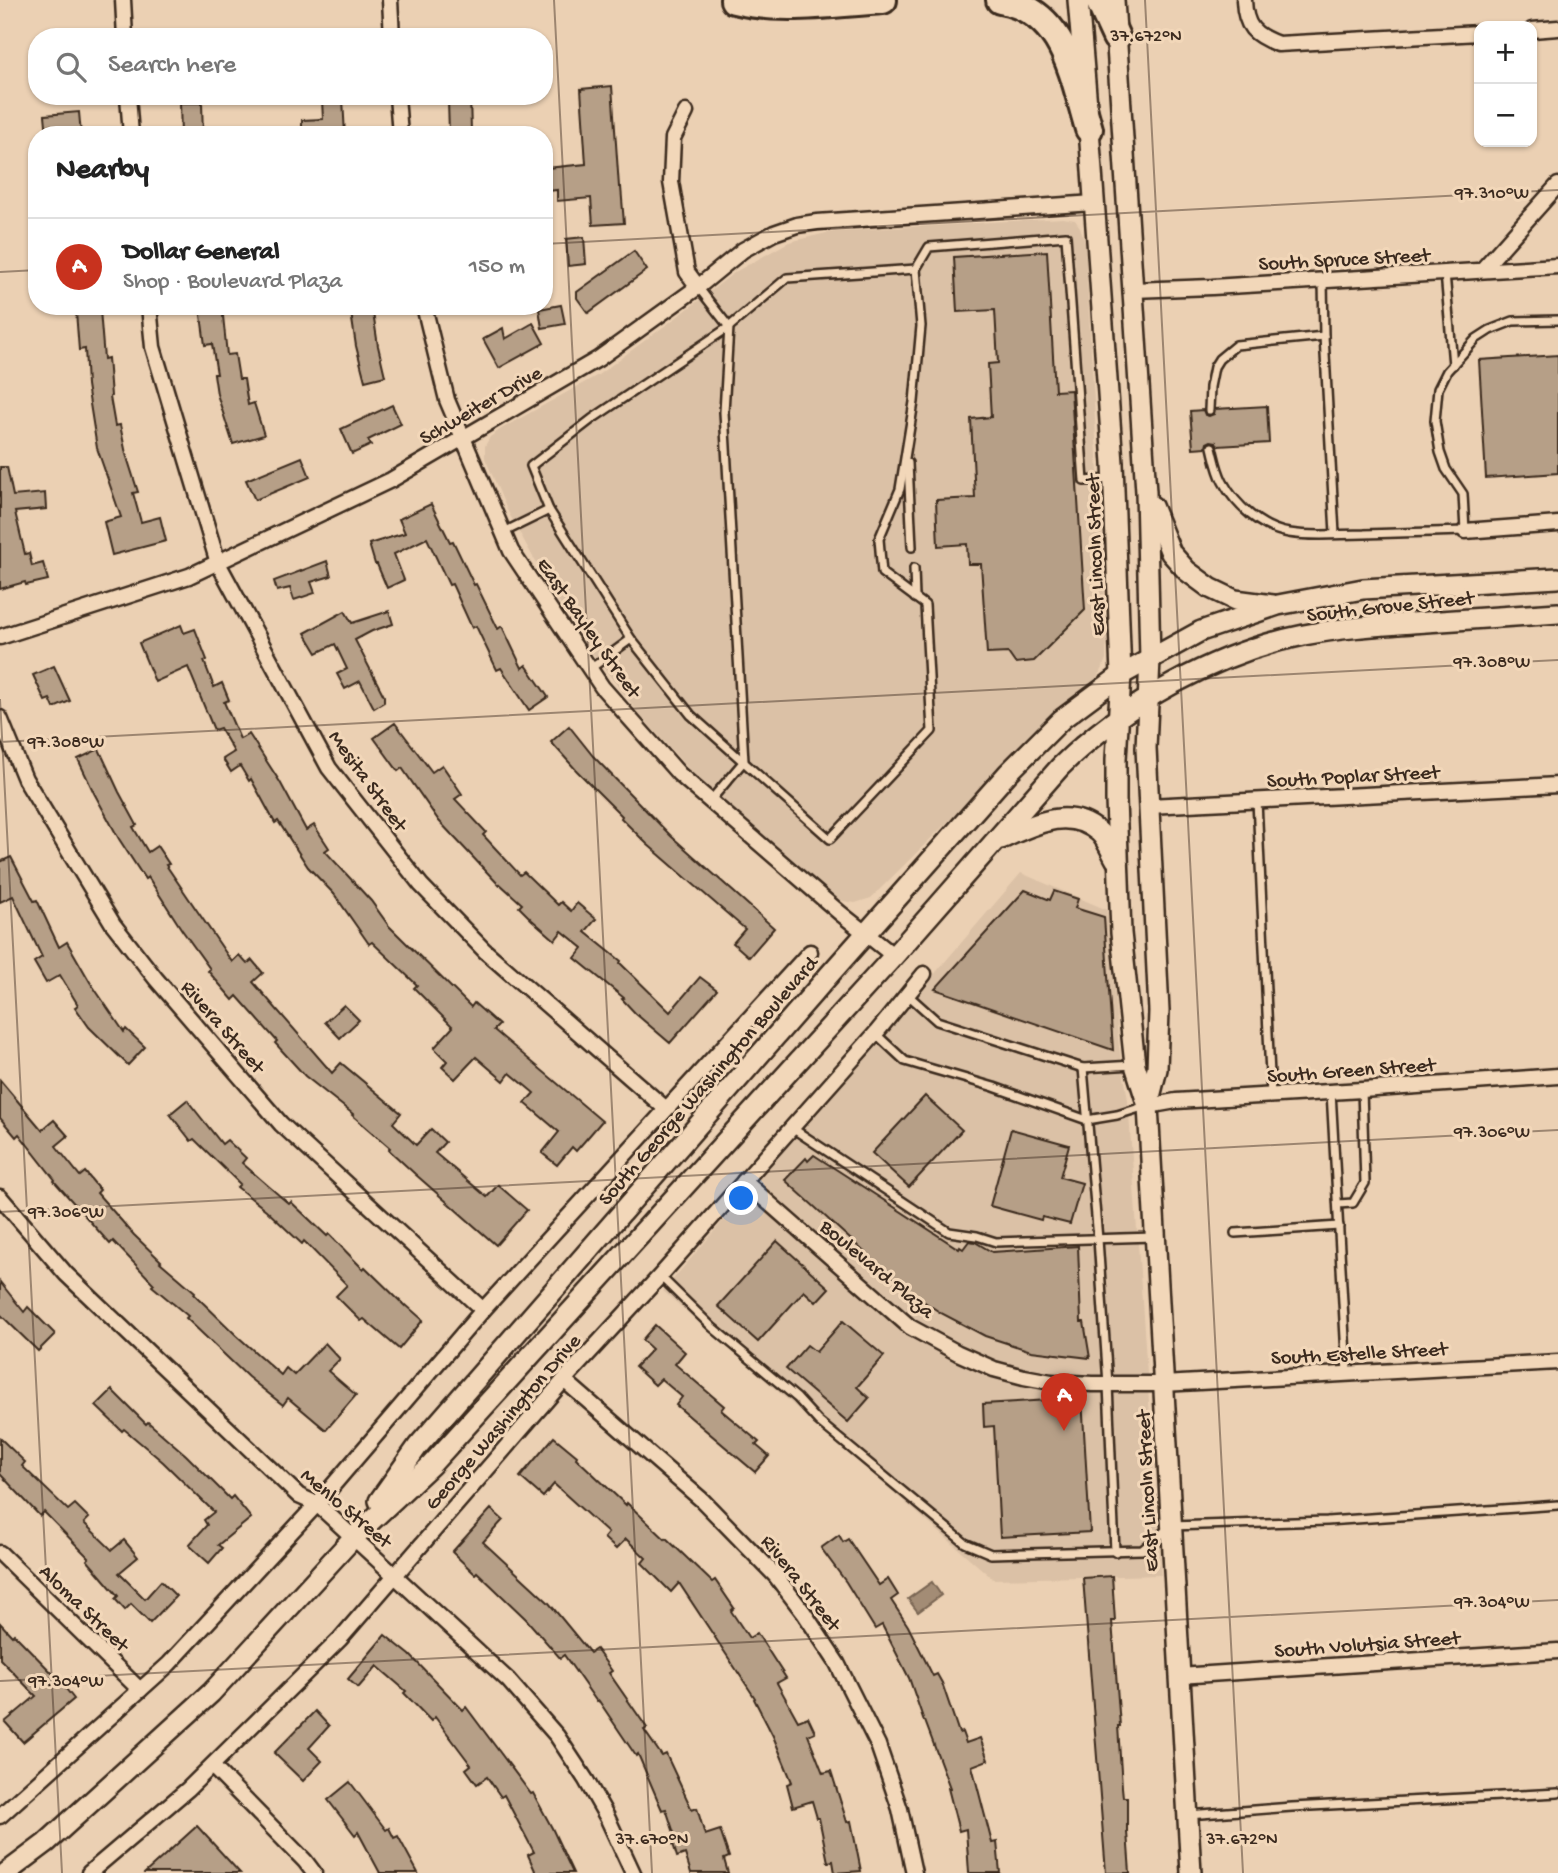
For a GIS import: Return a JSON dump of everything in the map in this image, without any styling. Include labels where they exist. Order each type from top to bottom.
[{"type":"highway","points":[[734,0],[769,6],[883,0]]},
{"type":"highway","points":[[1000,0],[1032,11],[1048,25],[1063,46],[1089,129]]},
{"type":"highway","points":[[1099,0],[1116,37]]},
{"type":"street","points":[[123,0],[125,28]]},
{"type":"street","points":[[390,0],[392,28]]},
{"type":"street","name":"East Lincoln Street","points":[[1078,0],[1114,479],[1121,675],[1116,800],[1121,933],[1135,1065],[1148,1106],[1191,1873]]},
{"type":"street","name":"East Lincoln Street","points":[[1114,0],[1146,492],[1150,659],[1146,748],[1159,1011],[1157,1069],[1148,1106]]},
{"type":"street","points":[[1244,0],[1244,11],[1249,24],[1261,37],[1278,44],[1474,33]]},
{"type":"street","points":[[1537,30],[1558,28]]},
{"type":"street","points":[[129,105],[130,126]]},
{"type":"street","points":[[398,105],[399,126]]},
{"type":"street","points":[[686,112],[673,138],[671,182],[687,272],[698,288]]},
{"type":"street","points":[[1482,270],[1558,185]]},
{"type":"street","name":"Schweiter Drive","points":[[0,637],[189,576],[391,480],[598,359],[698,288],[743,250],[774,233],[817,222],[1094,203]]},
{"type":"street","name":"South Spruce Street","points":[[1133,290],[1558,267]]},
{"type":"street","name":"Mesita Street","points":[[150,315],[153,348],[218,563],[329,768],[421,885],[485,951],[666,1109]]},
{"type":"street","name":"East Bayley Street","points":[[426,315],[447,400],[511,551],[602,687],[679,774],[894,956]]},
{"type":"street","points":[[1146,492],[1171,553],[1187,571],[1210,588],[1234,600],[1278,605]]},
{"type":"street","points":[[1465,531],[1558,524]]},
{"type":"street","name":"South Grove Street","points":[[1121,675],[1201,631],[1278,605],[1363,589],[1558,578]]},
{"type":"street","name":"South Grove Street","points":[[1118,717],[1222,660],[1302,635],[1353,627],[1558,613]]},
{"type":"street","name":"South George Washington Boulevard","points":[[353,1538],[418,1446],[1017,764],[1062,719],[1121,675]]},
{"type":"street","name":"South George Washington Boulevard","points":[[6,1873],[46,1843],[211,1693],[353,1538],[431,1465],[894,956],[1060,766],[1118,717]]},
{"type":"street","name":"Rivera Street","points":[[0,718],[31,790],[113,924],[156,979],[281,1124],[483,1310]]},
{"type":"street","name":"South Poplar Street","points":[[1149,806],[1558,785]]},
{"type":"street","points":[[994,842],[1042,821],[1067,818],[1086,823],[1101,833],[1118,863]]},
{"type":"street","points":[[0,1816],[169,1664],[317,1504],[483,1310],[810,952]]},
{"type":"street","name":"George Washington Drive","points":[[89,1873],[188,1790],[340,1639],[564,1380],[876,1033],[924,974]]},
{"type":"street","name":"South Green Street","points":[[1148,1106],[1176,1101],[1558,1076]]},
{"type":"street","name":"Boulevard Plaza","points":[[744,1181],[910,1327],[930,1339],[993,1369],[1024,1377],[1051,1382],[1163,1384]]},
{"type":"street","name":"Menlo Street","points":[[0,1197],[66,1275],[299,1496],[317,1504],[508,1680],[557,1736],[586,1780],[633,1873]]},
{"type":"street","name":"South Estelle Street","points":[[1163,1384],[1558,1362]]},
{"type":"street","name":"Rivera Street","points":[[564,1380],[702,1500],[775,1575],[804,1613],[837,1663],[878,1745],[900,1810],[914,1873]]},
{"type":"street","name":"Aloma Street","points":[[0,1553],[140,1690]]},
{"type":"street","name":"South Volutsia Street","points":[[1179,1676],[1558,1651]]},
{"type":"street","points":[[212,1766],[314,1873]]},
{"type":"lane","points":[[916,269],[788,278],[729,327],[592,419],[531,467],[548,510],[631,639],[691,715],[831,839],[932,731],[925,605],[882,573],[878,539],[901,489],[922,327],[916,269],[929,247],[1066,236],[1084,481],[1114,479]]},
{"type":"lane","points":[[1445,272],[1453,365]]},
{"type":"lane","points":[[1323,280],[1335,534]]},
{"type":"lane","points":[[698,288],[729,327],[724,412],[744,761],[710,801]]},
{"type":"lane","points":[[1212,447],[1216,467],[1232,496],[1253,517],[1288,533],[1465,531],[1463,494],[1446,469],[1440,452],[1435,421],[1438,389],[1447,371],[1476,339],[1490,330],[1513,321],[1558,320]]},
{"type":"lane","points":[[1209,410],[1214,368],[1236,345],[1324,336]]},
{"type":"lane","points":[[907,448],[912,547]]},
{"type":"lane","points":[[503,533],[548,510]]},
{"type":"lane","points":[[914,568],[915,598]]},
{"type":"lane","points":[[590,669],[631,639]]},
{"type":"lane","points":[[1256,801],[1271,1096]]},
{"type":"lane","points":[[907,994],[937,1021],[1083,1068],[1135,1065]]},
{"type":"lane","points":[[876,1033],[905,1061],[993,1087],[1087,1120],[1148,1106]]},
{"type":"lane","points":[[1083,1068],[1108,1384],[1115,1552]]},
{"type":"lane","points":[[1338,1204],[1353,1203],[1365,1183],[1362,1090]]},
{"type":"lane","points":[[1331,1092],[1347,1374]]},
{"type":"lane","points":[[791,1128],[949,1232],[996,1242],[1155,1237]]},
{"type":"lane","points":[[1235,1233],[1339,1226]]},
{"type":"lane","points":[[660,1276],[712,1327],[797,1398],[818,1421],[965,1543],[991,1554],[1142,1550],[1171,1526],[1327,1521],[1558,1505]]},
{"type":"lane","points":[[1187,1815],[1558,1793]]},
{"type":"shaded area","points":[[1063,218],[1075,220],[1085,242],[1107,634],[1106,659],[1101,672],[1088,689],[1070,700],[871,898],[855,903],[843,901],[831,895],[696,777],[640,715],[587,646],[553,593],[507,510],[485,458],[485,446],[490,437],[501,429],[598,375],[735,272],[789,242],[835,231]]},
{"type":"shaded area","points":[[1021,873],[1107,910],[1119,1046],[1128,1100],[1161,1575],[993,1579],[663,1291]]},
{"type":"shaded area","points":[[932,1582],[941,1595],[918,1612],[908,1599]]},
{"type":"building","points":[[612,86],[624,223],[593,225],[591,198],[557,201],[557,190],[553,190],[553,167],[586,164],[581,89]]},
{"type":"building","points":[[180,105],[202,105],[203,126],[181,126]]},
{"type":"building","points":[[322,105],[343,105],[344,126],[302,126],[302,120],[323,119]]},
{"type":"building","points":[[448,105],[470,105],[471,126],[449,126]]},
{"type":"building","points":[[79,112],[80,126],[46,126],[45,115]]},
{"type":"building","points":[[584,237],[586,264],[568,266],[566,239]]},
{"type":"building","points":[[634,251],[647,270],[588,313],[577,298],[577,292]]},
{"type":"building","points":[[1047,251],[1055,391],[1071,390],[1085,610],[1034,661],[1015,663],[1008,653],[987,654],[981,564],[968,564],[967,544],[938,546],[936,500],[975,498],[971,419],[991,417],[988,364],[998,363],[995,310],[957,312],[954,257]]},
{"type":"building","points":[[561,305],[565,324],[542,328],[540,315],[553,315],[553,306]]},
{"type":"building","points":[[76,315],[100,315],[104,359],[108,358],[115,426],[120,425],[138,492],[133,493],[141,522],[160,517],[166,541],[112,555],[104,522],[121,517],[97,448],[87,385],[85,349],[79,350]]},
{"type":"building","points":[[201,315],[223,315],[227,355],[235,354],[239,379],[244,379],[248,405],[254,403],[264,435],[233,444],[217,394],[212,344],[205,345]]},
{"type":"building","points":[[351,315],[373,315],[385,376],[365,381]]},
{"type":"building","points":[[533,323],[544,343],[499,368],[483,339],[503,328],[505,339]]},
{"type":"building","points":[[1558,355],[1558,473],[1486,478],[1479,360]]},
{"type":"building","points":[[392,405],[401,424],[368,440],[371,445],[352,454],[341,429]]},
{"type":"building","points":[[1267,406],[1269,443],[1218,446],[1211,441],[1206,447],[1193,448],[1190,411],[1203,410],[1205,415],[1209,416],[1214,414],[1215,409]]},
{"type":"building","points":[[302,457],[310,477],[255,500],[246,480]]},
{"type":"building","points":[[0,467],[7,467],[13,496],[45,493],[46,509],[15,512],[25,554],[29,553],[32,566],[43,563],[48,580],[26,585],[25,582],[0,589]]},
{"type":"building","points":[[431,504],[498,629],[502,626],[522,668],[526,665],[548,697],[529,710],[501,668],[497,670],[476,626],[472,628],[427,538],[394,554],[404,580],[387,588],[375,564],[369,544],[405,533],[399,519]]},
{"type":"building","points":[[327,561],[331,576],[311,582],[315,593],[294,600],[290,588],[277,591],[274,581]]},
{"type":"building","points":[[345,611],[352,623],[389,611],[393,624],[355,640],[384,696],[384,702],[374,708],[360,681],[345,689],[337,674],[347,669],[335,644],[317,653],[305,633]]},
{"type":"building","points":[[181,625],[184,633],[195,629],[214,687],[222,683],[229,700],[224,702],[240,739],[249,734],[280,782],[306,830],[314,825],[329,848],[325,851],[371,901],[389,926],[471,1007],[474,1003],[499,1025],[494,1030],[602,1121],[576,1151],[572,1147],[557,1165],[542,1153],[559,1132],[525,1103],[534,1093],[510,1073],[504,1081],[476,1057],[455,1079],[442,1067],[447,1061],[434,1048],[453,1027],[414,988],[417,985],[372,942],[369,944],[334,894],[308,867],[278,821],[275,823],[251,779],[249,781],[240,766],[231,772],[223,759],[234,752],[220,728],[214,730],[188,667],[155,682],[139,643]]},
{"type":"building","points":[[54,666],[70,701],[54,708],[50,699],[45,701],[33,675]]},
{"type":"building","points":[[395,723],[432,772],[442,765],[462,794],[455,799],[486,832],[483,835],[520,875],[524,872],[558,905],[561,902],[571,911],[577,903],[596,919],[585,932],[621,961],[620,963],[670,1012],[700,977],[717,990],[670,1043],[636,1014],[622,999],[624,998],[575,958],[583,948],[562,931],[555,940],[532,920],[519,907],[522,904],[499,885],[439,821],[402,768],[398,771],[374,738]]},
{"type":"building","points":[[569,726],[593,756],[671,836],[774,928],[749,957],[733,943],[745,929],[647,844],[551,742]]},
{"type":"building","points":[[99,749],[137,825],[133,827],[148,852],[157,846],[169,864],[166,865],[232,962],[239,955],[247,964],[252,960],[263,973],[253,982],[332,1073],[341,1063],[401,1113],[393,1123],[416,1145],[431,1129],[445,1142],[435,1153],[487,1197],[498,1185],[527,1210],[496,1245],[415,1174],[353,1114],[305,1076],[237,996],[233,1000],[208,971],[210,969],[148,877],[145,879],[119,839],[94,793],[78,759]]},
{"type":"building","points":[[11,857],[34,901],[37,900],[59,947],[67,942],[124,1032],[126,1029],[145,1047],[128,1065],[89,1027],[75,1007],[78,1005],[60,975],[46,983],[34,962],[42,957],[13,896],[0,902],[0,862]]},
{"type":"building","points":[[1025,890],[1050,900],[1054,891],[1078,899],[1075,908],[1104,917],[1113,1050],[935,989]]},
{"type":"building","points":[[344,1005],[359,1020],[340,1038],[325,1022]]},
{"type":"building","points":[[0,1080],[42,1130],[54,1120],[68,1136],[56,1146],[80,1176],[85,1172],[100,1190],[97,1193],[160,1262],[281,1375],[286,1368],[294,1375],[325,1343],[340,1359],[328,1371],[356,1395],[326,1430],[288,1398],[283,1405],[248,1377],[186,1318],[188,1316],[152,1286],[154,1284],[113,1241],[110,1244],[54,1181],[19,1134],[16,1137],[0,1118]]},
{"type":"building","points":[[925,1096],[962,1130],[909,1187],[872,1153]]},
{"type":"building","points":[[187,1100],[222,1144],[227,1140],[246,1158],[242,1163],[289,1204],[291,1202],[327,1236],[329,1234],[363,1269],[365,1267],[423,1320],[399,1349],[364,1319],[361,1321],[336,1296],[347,1285],[304,1241],[302,1244],[237,1187],[240,1184],[194,1139],[191,1141],[170,1114]]},
{"type":"building","points":[[1011,1129],[1069,1145],[1060,1177],[1082,1183],[1070,1224],[1042,1217],[1041,1220],[990,1206]]},
{"type":"building","points":[[814,1155],[959,1249],[963,1249],[969,1241],[992,1252],[1078,1246],[1081,1322],[1084,1322],[1090,1358],[1031,1351],[985,1336],[941,1313],[905,1289],[785,1180],[806,1158],[808,1161]]},
{"type":"building","points":[[777,1241],[829,1288],[816,1302],[804,1291],[758,1342],[718,1306]]},
{"type":"building","points":[[0,1282],[24,1312],[28,1307],[55,1334],[38,1351],[0,1314]]},
{"type":"building","points":[[843,1321],[884,1356],[857,1387],[869,1398],[848,1422],[786,1369],[807,1345],[816,1352]]},
{"type":"building","points":[[655,1325],[685,1352],[675,1364],[724,1406],[721,1410],[759,1442],[756,1445],[769,1456],[755,1472],[676,1405],[682,1397],[661,1379],[655,1385],[635,1367],[652,1349],[642,1340]]},
{"type":"building","points":[[112,1390],[146,1424],[148,1422],[186,1455],[230,1499],[233,1496],[251,1518],[218,1545],[222,1548],[209,1563],[189,1545],[207,1525],[204,1520],[214,1512],[163,1462],[124,1429],[122,1431],[96,1406]]},
{"type":"building","points":[[1082,1398],[1090,1532],[1000,1537],[994,1426],[984,1427],[983,1404]]},
{"type":"building","points":[[554,1437],[712,1582],[715,1580],[734,1608],[731,1611],[749,1638],[757,1633],[786,1678],[777,1683],[798,1721],[808,1717],[815,1732],[808,1735],[823,1773],[831,1771],[847,1822],[851,1821],[861,1871],[835,1873],[833,1861],[828,1862],[819,1818],[812,1801],[793,1807],[787,1784],[792,1782],[755,1698],[679,1583],[671,1592],[642,1563],[646,1558],[626,1539],[616,1549],[604,1538],[608,1533],[554,1484],[543,1497],[520,1477]]},
{"type":"building","points":[[0,1438],[25,1462],[22,1466],[68,1510],[75,1504],[89,1518],[84,1523],[112,1550],[124,1540],[138,1557],[119,1573],[145,1599],[161,1581],[176,1596],[150,1623],[131,1604],[125,1610],[115,1599],[118,1596],[87,1560],[89,1558],[44,1512],[40,1516],[0,1474]]},
{"type":"building","points":[[491,1509],[503,1520],[483,1542],[549,1603],[590,1653],[596,1649],[647,1728],[644,1730],[662,1756],[666,1754],[692,1810],[697,1808],[705,1835],[720,1830],[729,1857],[724,1859],[728,1873],[691,1873],[685,1854],[677,1857],[671,1837],[675,1836],[666,1809],[662,1810],[638,1754],[636,1756],[599,1701],[597,1702],[564,1655],[560,1658],[526,1619],[452,1552]]},
{"type":"building","points":[[839,1535],[843,1542],[848,1539],[879,1585],[888,1579],[898,1595],[891,1600],[908,1626],[933,1676],[937,1674],[942,1683],[959,1733],[962,1732],[966,1743],[980,1738],[988,1760],[972,1766],[992,1843],[997,1842],[1000,1873],[969,1873],[966,1829],[959,1831],[950,1788],[909,1678],[882,1625],[875,1629],[821,1548]]},
{"type":"building","points":[[1112,1576],[1118,1726],[1123,1797],[1127,1797],[1130,1873],[1106,1873],[1083,1578]]},
{"type":"building","points":[[0,1623],[58,1679],[74,1699],[23,1742],[5,1722],[36,1696],[0,1659]]},
{"type":"building","points":[[385,1635],[410,1655],[463,1710],[466,1707],[531,1794],[533,1793],[573,1873],[536,1873],[528,1855],[534,1852],[504,1795],[501,1797],[487,1777],[477,1784],[466,1769],[471,1765],[435,1717],[431,1721],[404,1693],[406,1691],[377,1666],[358,1688],[348,1679]]},
{"type":"building","points":[[315,1711],[329,1726],[309,1748],[322,1761],[303,1781],[274,1753]]},
{"type":"building","points":[[350,1782],[386,1830],[389,1828],[394,1838],[398,1836],[418,1873],[380,1873],[358,1832],[355,1835],[328,1800]]},
{"type":"building","points":[[197,1826],[240,1873],[145,1873]]},
{"type":"place","name":"Dollar General","points":[[1064,1431]]}]
